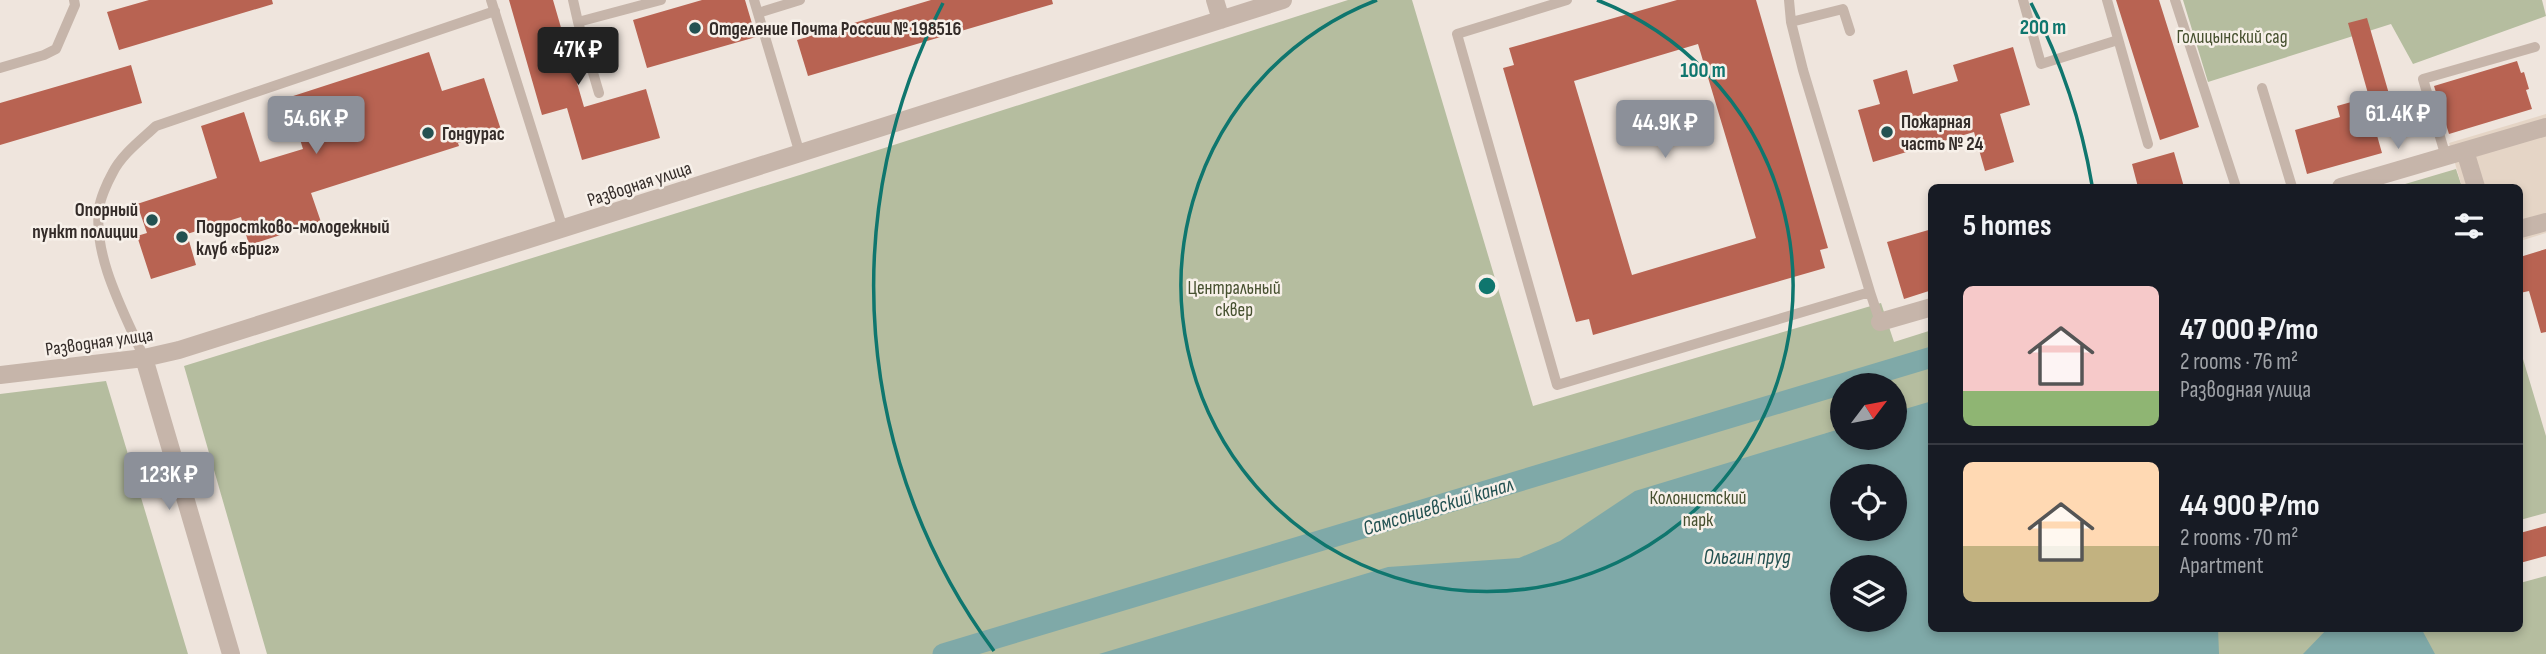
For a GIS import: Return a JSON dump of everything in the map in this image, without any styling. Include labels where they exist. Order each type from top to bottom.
[{"type":"street","points":[[1215,0],[1221,20]]},
{"type":"street","name":"Разводная улица","points":[[0,375],[144,358],[179,350],[1283,0]]},
{"type":"street","points":[[2352,184],[2546,127]]},
{"type":"street","points":[[2465,151],[2475,184]]},
{"type":"street","points":[[2523,228],[2546,222]]},
{"type":"street","points":[[1880,321],[1928,308]]},
{"type":"street","points":[[144,358],[231,654]]},
{"type":"lane","points":[[0,68],[56,49],[75,5],[74,0]]},
{"type":"lane","points":[[573,0],[599,93]]},
{"type":"lane","points":[[578,22],[660,0]]},
{"type":"lane","points":[[754,0],[800,153]]},
{"type":"lane","points":[[758,13],[800,0]]},
{"type":"lane","points":[[1567,0],[1543,4],[1457,34],[1557,385],[1870,292]]},
{"type":"lane","points":[[1788,0],[1803,70],[1880,321]]},
{"type":"lane","points":[[2023,0],[2041,64],[2118,40]]},
{"type":"lane","points":[[2107,0],[2148,144]]},
{"type":"lane","points":[[2175,0],[2235,184]]},
{"type":"lane","points":[[144,358],[109,280],[100,237],[99,208],[112,173],[139,141],[156,126],[493,5],[563,229]]},
{"type":"lane","points":[[1791,22],[1843,9],[1850,31]]},
{"type":"lane","points":[[2446,157],[2423,79],[2535,47]]},
{"type":"lane","points":[[2262,88],[2291,184]]},
{"type":"green space","name":"Центральный сквер","points":[[1348,0],[1412,0],[1533,406],[1881,303],[1894,342],[1928,331],[1928,632],[2523,632],[2523,582],[2546,576],[2546,654],[267,654],[184,366],[803,174]]},
{"type":"green space","name":"Голицынский сад","points":[[2183,0],[2542,0],[2546,16],[2413,64],[2391,24],[2208,82]]},
{"type":"green space","points":[[2456,169],[2461,184],[2405,184]]},
{"type":"green space","points":[[2523,359],[2546,436],[2546,513],[2523,519]]},
{"type":"green space","points":[[106,381],[188,654],[0,654],[0,394]]},
{"type":"shaded area","points":[[2546,114],[2546,233],[2523,240],[2523,184],[2461,184],[2449,143]]},
{"type":"water","name":"Ольгин пруд","points":[[1928,402],[1928,632],[2218,632],[2219,654],[1099,654],[1388,567],[1519,558],[1560,541],[1635,491],[1830,432],[1830,450],[1908,450],[1908,408]]},
{"type":"water","points":[[2324,632],[2423,632],[2435,654],[2303,654]]},
{"type":"building","points":[[149,0],[272,0],[273,4],[119,50],[107,12]]},
{"type":"building","points":[[509,0],[553,0],[584,107],[646,89],[660,138],[582,160],[567,108],[542,115]]},
{"type":"building","name":"Отделение Почта России № 198516","points":[[702,0],[745,0],[756,37],[647,68],[633,20]]},
{"type":"building","points":[[931,0],[1052,0],[1053,4],[808,76],[797,40]]},
{"type":"building","points":[[1677,0],[1756,0],[1828,248],[1820,250],[1825,268],[1593,335],[1589,319],[1576,322],[1503,68],[1514,65],[1509,48]],"holes":[[[1698,44],[1756,238],[1632,275],[1574,81]]]},
{"type":"building","points":[[2116,0],[2159,0],[2199,127],[2160,140]]},
{"type":"building","points":[[2367,18],[2398,125],[2376,132],[2382,153],[2307,174],[2295,130],[2340,117],[2337,106],[2369,97],[2348,23]]},
{"type":"building","points":[[2013,47],[2030,105],[2000,114],[2014,162],[1985,171],[1974,132],[1873,162],[1858,110],[1880,104],[1873,80],[1907,70],[1913,94],[1958,81],[1953,65]]},
{"type":"building","points":[[429,52],[442,91],[484,78],[501,130],[311,193],[321,222],[249,245],[241,217],[187,234],[196,265],[151,279],[137,236],[147,233],[137,204],[217,178],[201,126],[244,112],[260,162],[303,149],[287,98]]},
{"type":"building","points":[[2517,61],[2521,73],[2524,72],[2532,109],[2449,134],[2434,86]]},
{"type":"building","points":[[131,65],[142,103],[0,145],[0,103]]},
{"type":"building","points":[[2174,152],[2183,184],[2137,184],[2132,164]]},
{"type":"building","points":[[1928,230],[1928,291],[1904,299],[1887,242]]},
{"type":"building","points":[[2546,249],[2546,332],[2541,333],[2529,291],[2523,292],[2523,256]]},
{"type":"building","points":[[2546,526],[2546,556],[2523,562],[2523,532]]},
{"type":"waterway","name":"Самсониевский канал","points":[[943,654],[1928,358]]},
{"type":"place","name":"Отделение Почта России № 198516","points":[[695,28]]},
{"type":"place","name":"Пожарная часть № 24","points":[[1887,132]]},
{"type":"place","name":"Гондурас","points":[[428,133]]},
{"type":"place","name":"Опорный пункт полиции","points":[[152,220]]},
{"type":"place","name":"Подростково-молодежный клуб «Бриг»","points":[[182,237]]},
{"type":"park label","name":"Колонистский парк","points":[[1698,508]]}]
